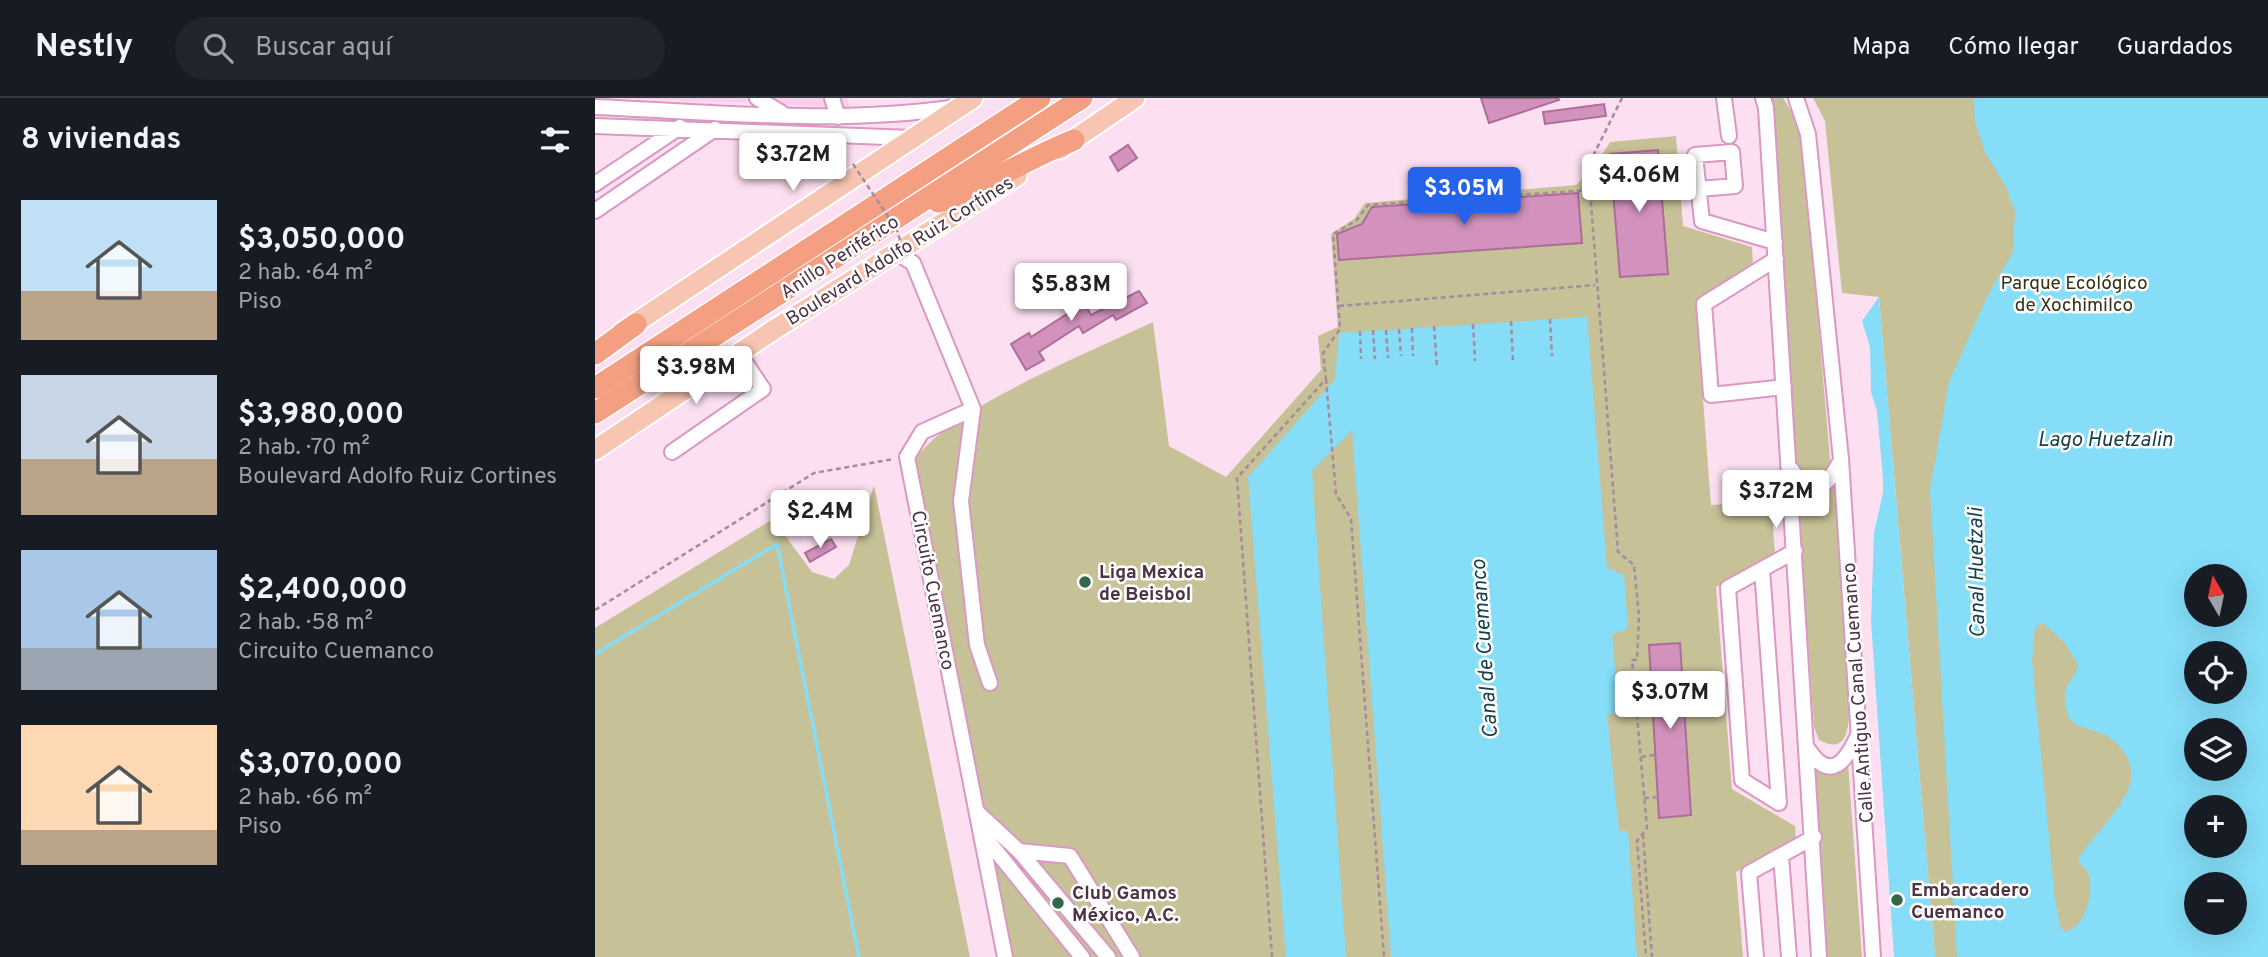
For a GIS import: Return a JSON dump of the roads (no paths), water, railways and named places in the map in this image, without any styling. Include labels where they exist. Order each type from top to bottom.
[{"type":"highway","name":"Anillo Periférico","points":[[595,388],[1040,98]]},
{"type":"highway","name":"Anillo Periférico","points":[[595,413],[1082,98]]},
{"type":"highway","points":[[909,211],[958,196],[1038,154],[1074,140]]},
{"type":"highway","points":[[595,352],[635,324]]},
{"type":"main road","name":"Boulevard Adolfo Ruiz Cortines","points":[[595,450],[739,354],[903,261],[918,238],[1074,140],[1135,98]]},
{"type":"main road","points":[[635,324],[963,101]]},
{"type":"street","points":[[757,98],[787,115]]},
{"type":"street","points":[[832,98],[838,117]]},
{"type":"street","points":[[1724,98],[1728,136]]},
{"type":"street","points":[[1763,98],[1766,108],[1790,466],[1814,836],[1819,957]]},
{"type":"street","name":"Calle Antiguo Canal Cuemanco","points":[[1796,98],[1808,134],[1841,459],[1861,731],[1873,957]]},
{"type":"street","points":[[595,107],[838,117],[912,114],[963,101]]},
{"type":"street","points":[[595,184],[679,129],[690,111]]},
{"type":"street","points":[[595,211],[715,131],[723,113]]},
{"type":"street","points":[[854,135],[855,116]]},
{"type":"street","points":[[595,126],[912,138]]},
{"type":"street","points":[[1699,189],[1702,221],[1775,242]]},
{"type":"street","points":[[1776,259],[1704,304],[1711,395],[1784,387]]},
{"type":"street","points":[[903,261],[973,410],[961,501],[977,645],[990,683]]},
{"type":"street","points":[[672,452],[764,389],[739,354]]},
{"type":"street","name":"Circuito Cuemanco","points":[[973,410],[922,432],[907,457],[1005,957]]},
{"type":"street","points":[[1790,466],[1800,485],[1810,490],[1819,488],[1830,480],[1841,459]]},
{"type":"street","points":[[1762,569],[1779,803],[1742,780],[1728,588],[1762,569],[1795,551]]},
{"type":"street","points":[[1807,747],[1817,762],[1828,767],[1838,765],[1847,758],[1861,731]]},
{"type":"street","points":[[977,812],[1019,851],[1108,957]]},
{"type":"street","points":[[981,832],[1082,957]]},
{"type":"street","points":[[1756,957],[1749,873],[1814,836]]},
{"type":"street","points":[[1019,851],[1070,856],[1132,957]]},
{"type":"street","points":[[1781,856],[1789,957]]},
{"type":"water","name":"Lago Huetzalin","points":[[1974,98],[2268,98],[2268,957],[1957,957],[1930,490],[1949,382],[1988,295],[2013,252],[2015,212],[2006,187],[1985,152],[1975,122]],"holes":[[[2043,623],[2065,643],[2078,665],[2065,694],[2067,714],[2076,724],[2105,735],[2117,744],[2126,756],[2131,770],[2126,795],[2078,860],[2088,873],[2089,899],[2083,916],[2073,929],[2066,932],[2061,929],[2055,899],[2032,661],[2035,627]]]},
{"type":"water","points":[[1879,297],[1935,957],[1894,957],[1871,621],[1874,533],[1883,493],[1883,478],[1877,411],[1871,392],[1870,347],[1862,321]]},
{"type":"water","name":"Canal de Cuemanco","points":[[1587,317],[1607,568],[1624,575],[1628,629],[1612,634],[1619,713],[1607,714],[1619,831],[1628,831],[1637,957],[1391,957],[1352,430],[1312,471],[1346,957],[1286,957],[1248,477],[1335,379],[1339,333]]},
{"type":"waterway","points":[[595,654],[777,544],[859,957]]},
{"type":"place","name":"Liga Mexica de Beisbol","points":[[1085,582]]},
{"type":"place","name":"Embarcadero Cuemanco","points":[[1897,900]]},
{"type":"place","name":"Club Gamos México, A.C.","points":[[1058,903]]},
{"type":"park label","name":"Parque Ecológico de Xochimilco","points":[[2074,293]]},
{"type":"water label","name":"Canal Huetzali","points":[[1976,573]]}]
